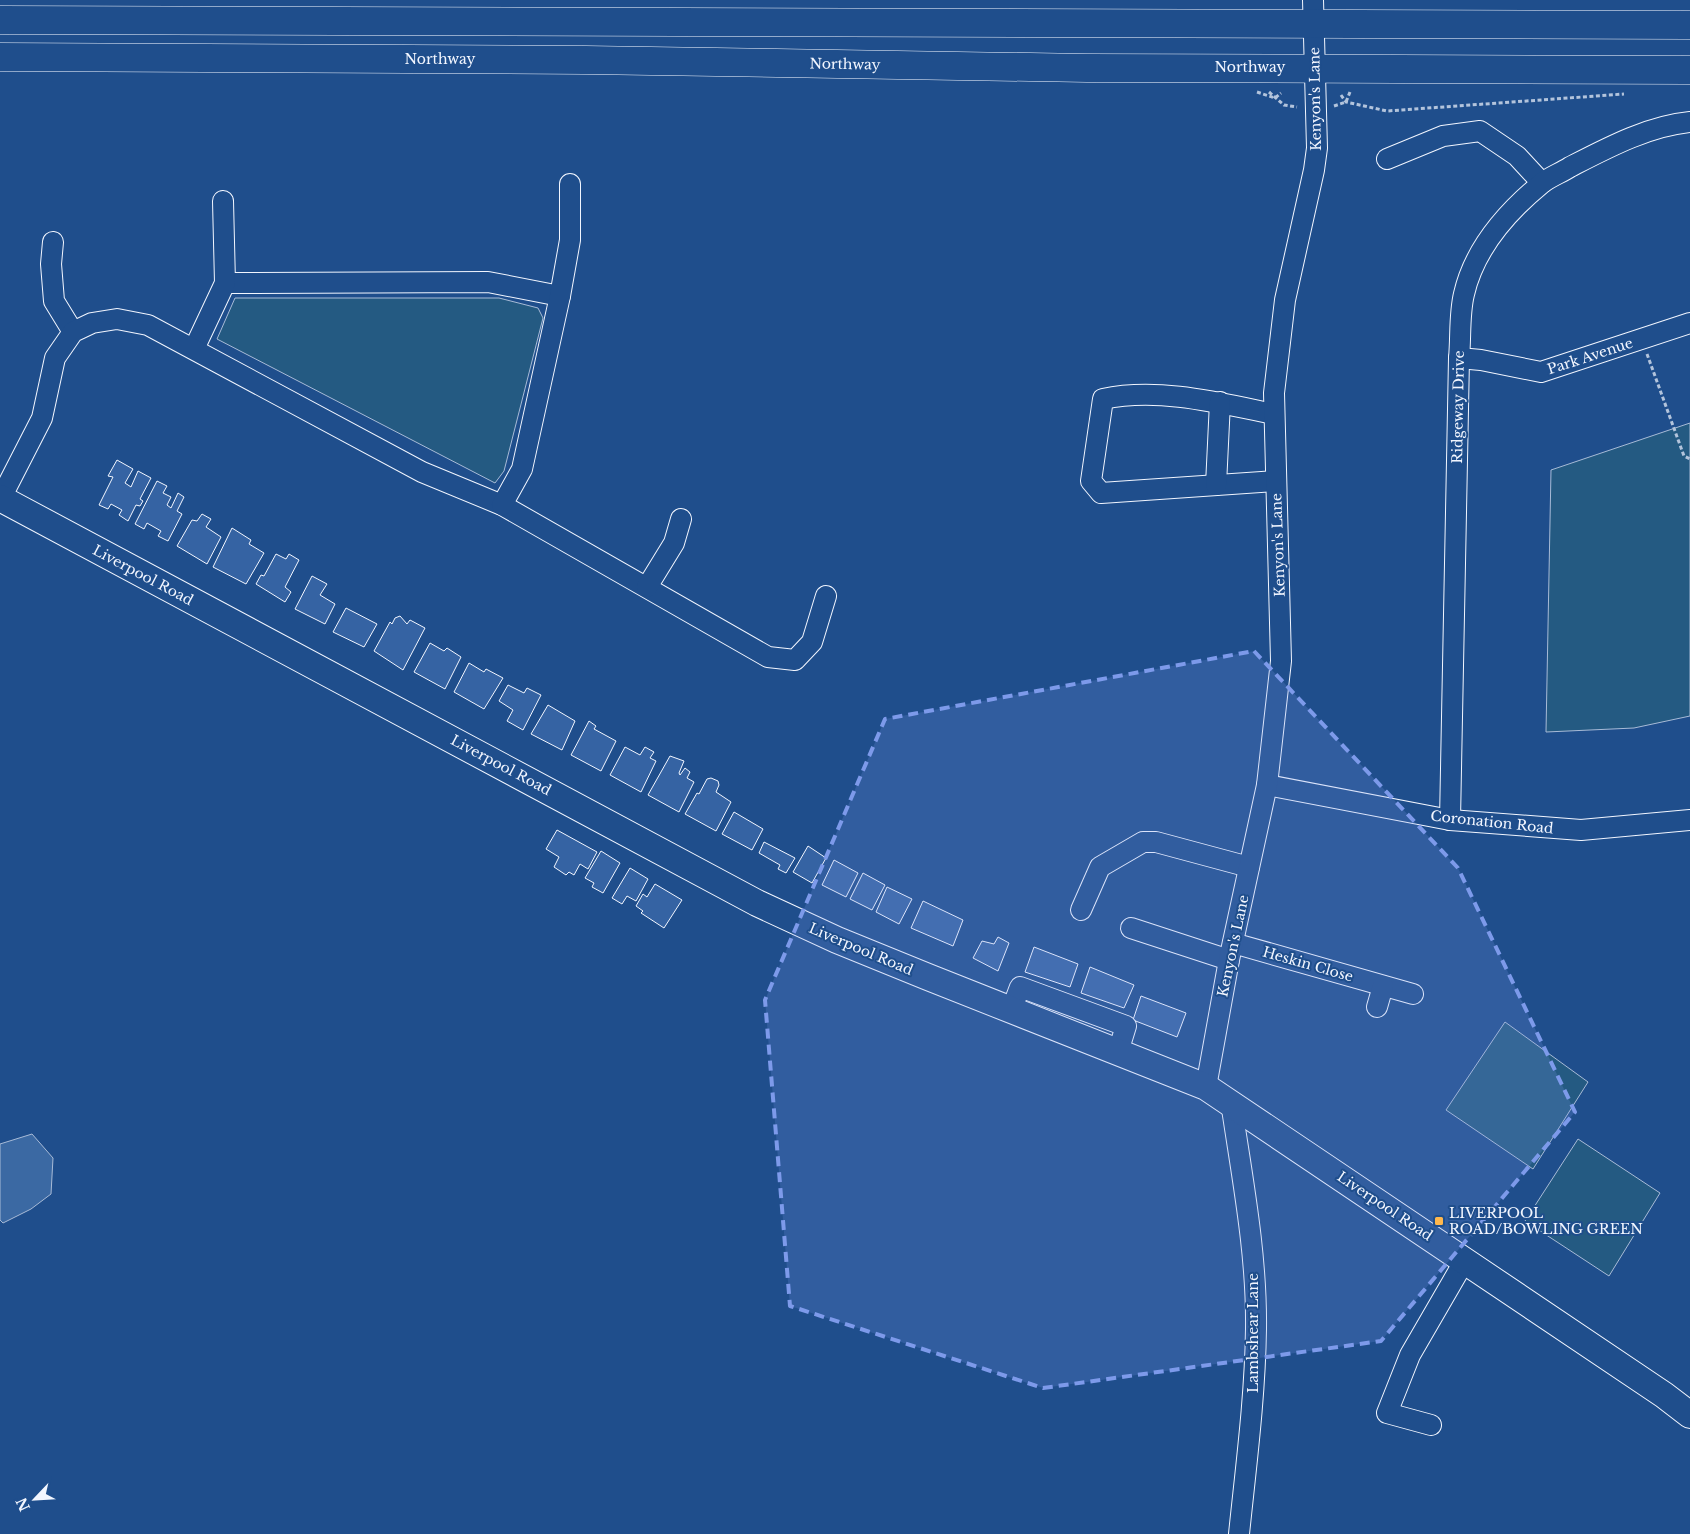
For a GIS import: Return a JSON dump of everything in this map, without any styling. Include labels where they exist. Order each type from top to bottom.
[{"type":"highway","points":[[0,20],[1313,12],[1690,25]]},
{"type":"highway","name":"Northway","points":[[0,57],[586,60],[1087,68],[1314,67],[1690,70]]},
{"type":"main road","name":"Liverpool Road","points":[[0,498],[757,903],[837,940],[1011,1011],[1206,1087],[1231,1102],[1689,1413]]},
{"type":"street","name":"Kenyon's Lane","points":[[1206,1087],[1231,951],[1267,785],[1281,661],[1274,393],[1285,300],[1314,170],[1317,127],[1313,12]]},
{"type":"street","name":"Ridgeway Drive","points":[[1450,820],[1459,358],[1464,294],[1474,267],[1491,236],[1508,215],[1542,183],[1610,146],[1652,130],[1690,122]]},
{"type":"street","points":[[1387,159],[1443,136],[1480,131],[1517,156],[1542,183]]},
{"type":"street","points":[[502,505],[522,469],[560,296],[570,240],[570,184]]},
{"type":"street","points":[[194,349],[225,283],[223,201]]},
{"type":"street","points":[[53,242],[51,264],[54,301],[73,332]]},
{"type":"street","points":[[225,283],[488,282],[560,296]]},
{"type":"street","points":[[0,498],[42,418],[55,358],[73,332],[92,323],[117,319],[148,325],[422,472],[502,505],[768,656],[795,660],[812,642],[826,596]]},
{"type":"street","name":"Park Avenue","points":[[1459,358],[1481,360],[1541,372],[1690,323]]},
{"type":"street","points":[[1274,414],[1220,402],[1182,397],[1117,396],[1103,399],[1091,481],[1101,492],[1276,481]]},
{"type":"street","points":[[1216,485],[1220,402]]},
{"type":"street","points":[[647,587],[674,543],[681,519]]},
{"type":"street","name":"Coronation Road","points":[[1267,785],[1450,820],[1581,830],[1690,820]]},
{"type":"street","points":[[1081,910],[1100,867],[1142,842],[1156,842],[1249,867]]},
{"type":"street","name":"Heskin Close","points":[[1131,928],[1413,994]]},
{"type":"street","points":[[1377,1007],[1383,986]]},
{"type":"street","name":"Lambshear Lane","points":[[1231,1102],[1254,1271],[1256,1328],[1253,1400],[1239,1534]]},
{"type":"street","points":[[1431,1426],[1388,1413],[1410,1355],[1465,1260]]},
{"type":"path","points":[[1275,98],[1281,92]]},
{"type":"path","points":[[1341,95],[1346,102],[1386,111],[1626,94]]},
{"type":"path","points":[[1642,339],[1684,456],[1690,459]]},
{"type":"highlighted area","points":[[1254,651],[1458,868],[1575,1112],[1381,1341],[1043,1388],[790,1306],[765,1000],[885,719]]},
{"type":"shaded area","points":[[235,298],[499,298],[538,308],[543,318],[504,471],[495,483],[217,339]]},
{"type":"shaded area","points":[[1690,423],[1690,716],[1634,728],[1546,732],[1551,470]]},
{"type":"shaded area","points":[[1505,1022],[1588,1082],[1533,1169],[1446,1110]]},
{"type":"shaded area","points":[[32,1134],[53,1158],[51,1194],[31,1209],[3,1223],[0,1220],[0,1144]]},
{"type":"shaded area","points":[[1578,1139],[1660,1193],[1609,1276],[1525,1221]]},
{"type":"building","points":[[117,460],[133,469],[125,483],[131,487],[138,471],[151,478],[140,499],[143,501],[140,506],[136,505],[128,521],[119,515],[122,510],[111,504],[108,509],[99,505],[113,477],[108,476]]},
{"type":"building","points":[[157,481],[167,486],[163,493],[171,497],[167,505],[171,508],[178,493],[184,497],[177,511],[182,514],[168,541],[158,536],[161,531],[147,523],[144,529],[135,524]]},
{"type":"building","points":[[202,514],[211,519],[206,527],[221,537],[207,564],[177,546],[192,520],[197,521]]},
{"type":"building","points":[[232,528],[251,540],[249,544],[264,553],[246,584],[213,567]]},
{"type":"building","points":[[276,554],[286,559],[289,554],[299,560],[285,587],[291,592],[285,602],[256,584],[261,575],[264,576]]},
{"type":"building","points":[[312,576],[327,584],[320,595],[335,604],[325,624],[295,609]]},
{"type":"building","points":[[346,608],[377,624],[364,647],[333,632]]},
{"type":"building","points":[[400,616],[407,624],[410,620],[425,628],[403,670],[374,651],[390,622],[392,624],[395,618]]},
{"type":"building","points":[[430,643],[444,651],[447,648],[461,657],[445,689],[414,672]]},
{"type":"building","points":[[469,663],[484,672],[486,669],[503,678],[484,709],[454,692]]},
{"type":"building","points":[[508,685],[524,693],[527,688],[541,695],[523,730],[507,721],[513,710],[499,701]]},
{"type":"building","points":[[548,705],[575,721],[562,750],[531,734]]},
{"type":"building","points":[[589,721],[596,726],[594,729],[616,741],[601,771],[571,755]]},
{"type":"building","points":[[625,747],[640,755],[645,747],[654,752],[650,758],[656,761],[641,792],[610,775]]},
{"type":"building","points":[[670,756],[684,761],[679,773],[680,775],[685,768],[690,772],[687,778],[694,782],[679,812],[648,795]]},
{"type":"building","points":[[711,778],[718,781],[719,785],[716,792],[731,802],[716,831],[685,814],[707,779]]},
{"type":"building","points":[[734,812],[763,829],[752,850],[722,834]]},
{"type":"building","points":[[557,830],[597,852],[588,869],[580,864],[574,875],[569,872],[566,875],[554,867],[559,857],[546,849]]},
{"type":"building","points":[[764,842],[795,858],[786,873],[778,869],[780,865],[759,853]]},
{"type":"building","points":[[808,846],[826,858],[812,883],[793,872]]},
{"type":"building","points":[[601,851],[620,863],[603,893],[592,887],[594,883],[585,878]]},
{"type":"building","points":[[834,860],[858,873],[846,897],[822,885]]},
{"type":"building","points":[[630,868],[648,879],[636,901],[627,896],[622,904],[612,898]]},
{"type":"building","points":[[863,873],[885,885],[872,910],[850,899]]},
{"type":"building","points":[[655,884],[682,900],[664,928],[641,913],[643,911],[636,906],[643,894],[647,897]]},
{"type":"building","points":[[887,887],[912,899],[899,924],[876,912]]},
{"type":"building","points":[[923,901],[963,920],[953,946],[911,928]]},
{"type":"building","points":[[998,937],[1009,943],[998,971],[973,958],[982,941],[994,944]]},
{"type":"building","points":[[1034,947],[1078,964],[1070,987],[1025,972]]},
{"type":"building","points":[[1090,967],[1134,985],[1124,1008],[1081,993]]},
{"type":"building","points":[[1141,996],[1186,1013],[1177,1037],[1133,1020]]},
{"type":"place","name":"LIVERPOOL ROAD/BOWLING GREEN","points":[[1439,1221]]}]
